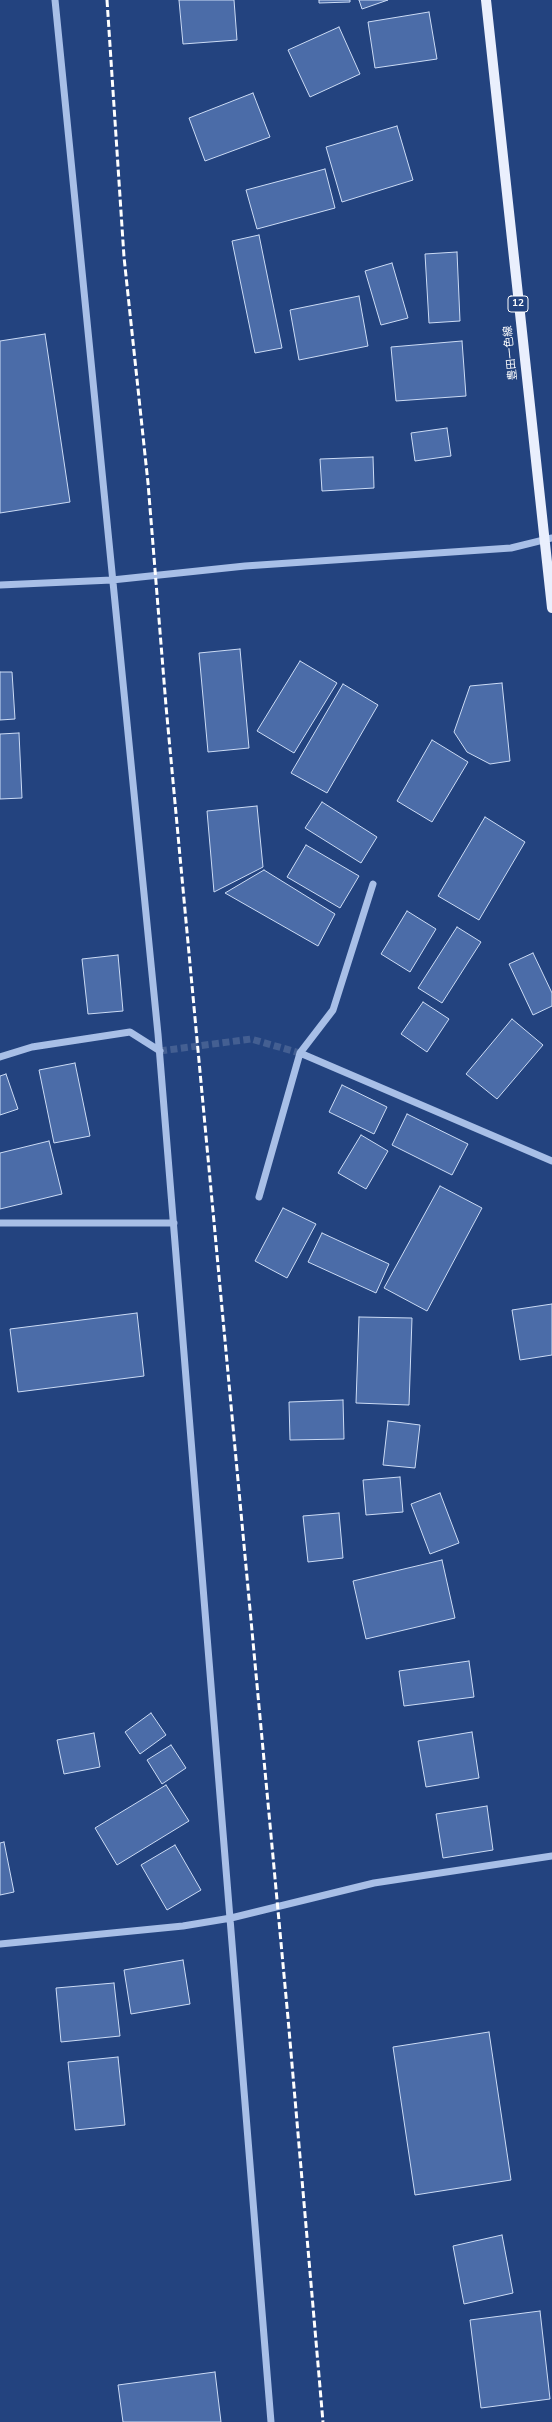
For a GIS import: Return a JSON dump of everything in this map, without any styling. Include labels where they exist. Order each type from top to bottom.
[{"type":"main road","name":"豊田一色線","points":[[486,0],[548,539],[552,608]]},
{"type":"street","points":[[55,0],[160,1051],[271,2422]]},
{"type":"street","points":[[0,584],[112,580],[245,566],[511,548],[548,539]]},
{"type":"street","points":[[259,1197],[300,1053],[333,1010],[373,884]]},
{"type":"street","points":[[0,1058],[32,1047],[130,1032],[160,1051]]},
{"type":"street","points":[[300,1053],[552,1161]]},
{"type":"street","points":[[0,1223],[174,1223]]},
{"type":"street","points":[[0,1944],[183,1926],[231,1918],[374,1884],[552,1856]]},
{"type":"building","points":[[179,0],[234,0],[237,40],[183,44]]},
{"type":"building","points":[[319,0],[350,0],[350,2],[319,3]]},
{"type":"building","points":[[359,0],[388,0],[362,9]]},
{"type":"building","points":[[429,12],[437,59],[375,68],[368,22]]},
{"type":"building","points":[[339,27],[360,74],[310,97],[288,50]]},
{"type":"building","points":[[253,93],[270,137],[205,161],[189,118]]},
{"type":"building","points":[[397,126],[413,180],[342,202],[326,147]]},
{"type":"building","points":[[325,169],[335,208],[257,229],[246,190]]},
{"type":"building","points":[[259,235],[282,348],[255,353],[232,241]]},
{"type":"building","points":[[457,252],[460,321],[429,323],[425,254]]},
{"type":"building","points":[[392,263],[408,318],[381,325],[365,271]]},
{"type":"building","points":[[359,296],[368,346],[299,360],[290,310]]},
{"type":"building","points":[[45,334],[70,502],[0,513],[0,341]]},
{"type":"building","points":[[462,341],[466,396],[396,401],[391,347]]},
{"type":"building","points":[[447,428],[451,456],[415,461],[411,433]]},
{"type":"building","points":[[373,457],[374,488],[322,491],[320,459]]},
{"type":"building","points":[[240,649],[249,748],[208,752],[199,653]]},
{"type":"building","points":[[300,661],[337,683],[294,753],[257,731]]},
{"type":"building","points":[[0,672],[12,672],[15,719],[0,720]]},
{"type":"building","points":[[502,683],[510,761],[490,764],[467,752],[454,732],[470,686]]},
{"type":"building","points":[[343,684],[378,705],[327,793],[291,773]]},
{"type":"building","points":[[19,733],[22,798],[0,799],[0,734]]},
{"type":"building","points":[[432,740],[468,762],[432,822],[397,801]]},
{"type":"building","points":[[322,802],[377,837],[361,863],[305,828]]},
{"type":"building","points":[[257,806],[263,867],[214,892],[207,811]]},
{"type":"building","points":[[485,817],[525,842],[479,920],[438,896]]},
{"type":"building","points":[[306,845],[359,876],[340,908],[287,877]]},
{"type":"building","points":[[264,870],[335,914],[318,946],[225,893]]},
{"type":"building","points":[[407,911],[436,929],[410,972],[381,954]]},
{"type":"building","points":[[457,927],[481,942],[442,1003],[418,988]]},
{"type":"building","points":[[533,953],[552,993],[552,1006],[533,1015],[509,964]]},
{"type":"building","points":[[118,955],[123,1011],[88,1014],[82,959]]},
{"type":"building","points":[[423,1002],[449,1019],[427,1052],[401,1034]]},
{"type":"building","points":[[512,1019],[543,1045],[497,1099],[466,1074]]},
{"type":"building","points":[[75,1063],[90,1136],[54,1143],[39,1070]]},
{"type":"building","points":[[6,1074],[18,1109],[0,1115],[0,1076]]},
{"type":"building","points":[[342,1085],[387,1107],[374,1134],[329,1112]]},
{"type":"building","points":[[407,1114],[468,1144],[452,1175],[392,1145]]},
{"type":"building","points":[[361,1135],[388,1151],[366,1189],[338,1173]]},
{"type":"building","points":[[49,1141],[62,1194],[0,1209],[0,1153]]},
{"type":"building","points":[[440,1186],[482,1208],[427,1311],[384,1288]]},
{"type":"building","points":[[283,1208],[316,1224],[287,1278],[255,1261]]},
{"type":"building","points":[[322,1233],[389,1264],[376,1293],[308,1262]]},
{"type":"building","points":[[552,1304],[552,1355],[520,1360],[512,1310]]},
{"type":"building","points":[[137,1313],[144,1376],[18,1392],[10,1329]]},
{"type":"building","points":[[359,1317],[412,1318],[409,1405],[356,1403]]},
{"type":"building","points":[[343,1400],[344,1439],[290,1440],[289,1402]]},
{"type":"building","points":[[388,1421],[420,1425],[415,1468],[383,1465]]},
{"type":"building","points":[[400,1477],[403,1512],[366,1515],[363,1480]]},
{"type":"building","points":[[440,1493],[459,1543],[430,1554],[411,1504]]},
{"type":"building","points":[[339,1513],[343,1558],[308,1562],[303,1516]]},
{"type":"building","points":[[442,1560],[455,1618],[366,1639],[353,1581]]},
{"type":"building","points":[[469,1661],[474,1697],[404,1706],[399,1671]]},
{"type":"building","points":[[151,1713],[166,1735],[140,1754],[125,1732]]},
{"type":"building","points":[[472,1732],[479,1778],[426,1787],[418,1741]]},
{"type":"building","points":[[94,1733],[100,1767],[64,1774],[57,1740]]},
{"type":"building","points":[[171,1745],[186,1768],[162,1784],[147,1760]]},
{"type":"building","points":[[166,1785],[189,1821],[117,1865],[95,1828]]},
{"type":"building","points":[[487,1806],[493,1850],[443,1858],[436,1814]]},
{"type":"building","points":[[4,1842],[14,1892],[0,1895],[0,1843]]},
{"type":"building","points":[[175,1845],[201,1890],[167,1910],[141,1865]]},
{"type":"building","points":[[183,1960],[190,2004],[131,2014],[124,1970]]},
{"type":"building","points":[[114,1983],[120,2036],[61,2042],[56,1988]]},
{"type":"building","points":[[489,2032],[511,2180],[415,2195],[393,2047]]},
{"type":"building","points":[[118,2057],[125,2125],[75,2130],[68,2062]]},
{"type":"building","points":[[502,2235],[513,2293],[464,2304],[453,2246]]},
{"type":"building","points":[[540,2311],[550,2399],[481,2408],[470,2320]]},
{"type":"building","points":[[215,2372],[221,2422],[123,2422],[118,2385]]},
{"type":"tunnel","points":[[160,1051],[251,1039],[300,1053]]},
{"type":"railway","points":[[107,0],[124,257],[148,483],[166,706],[288,2018],[323,2422]]}]
